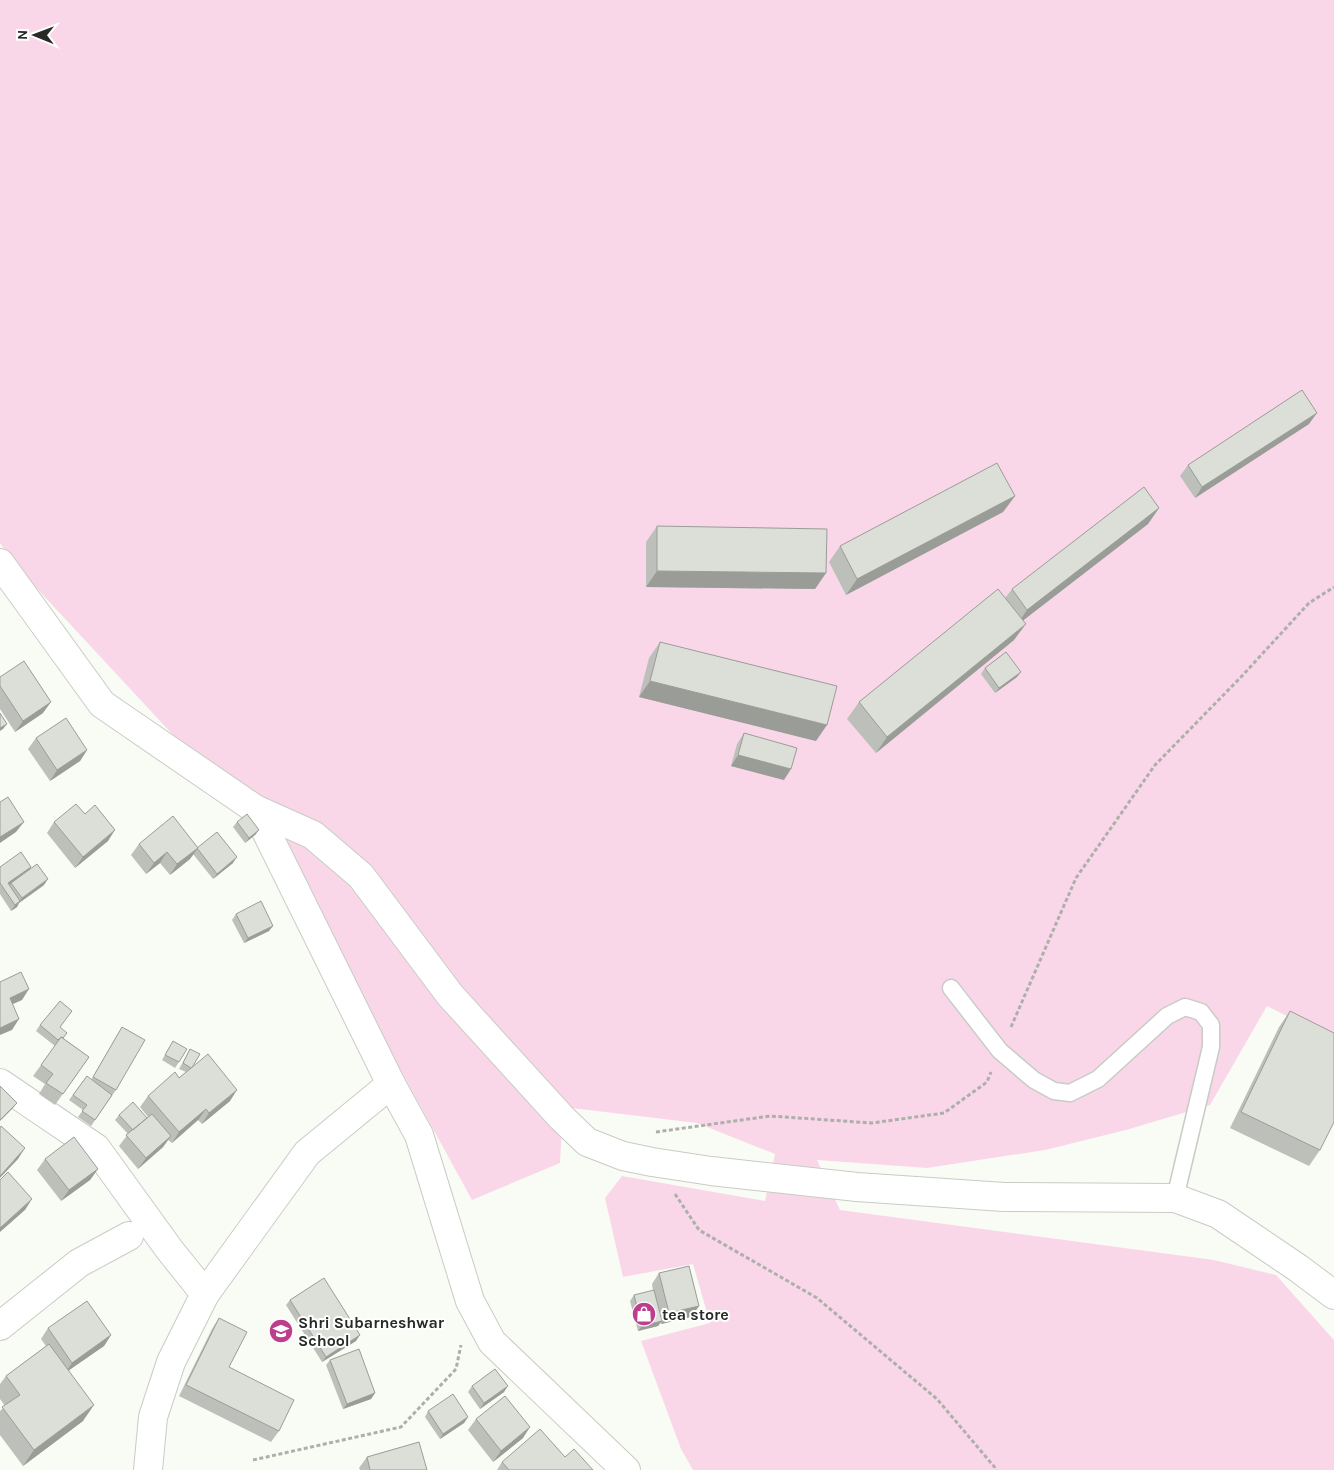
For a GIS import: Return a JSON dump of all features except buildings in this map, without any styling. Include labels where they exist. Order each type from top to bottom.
[{"type":"street","points":[[0,564],[102,704],[255,809],[313,835],[361,876],[450,995],[560,1117],[588,1142],[623,1156],[652,1162],[711,1171],[857,1186],[1004,1197],[1175,1198],[1218,1214],[1298,1268],[1334,1295]]},
{"type":"street","points":[[255,809],[391,1084],[419,1135],[470,1300],[492,1342],[626,1470]]},
{"type":"street","points":[[0,1083],[96,1148],[169,1250],[205,1294]]},
{"type":"street","points":[[148,1470],[153,1417],[171,1362],[205,1294],[308,1153],[391,1084]]},
{"type":"street","points":[[0,1326],[79,1263],[129,1236]]},
{"type":"lane","points":[[951,988],[1000,1051],[1034,1080],[1054,1091],[1070,1093],[1098,1080],[1167,1016],[1184,1007],[1201,1012],[1211,1025],[1211,1047],[1175,1198]]},
{"type":"path","points":[[655,1132],[770,1116],[872,1124],[944,1113],[987,1082],[1076,878],[1155,765],[1241,677],[1309,603],[1334,587]]},
{"type":"path","points":[[652,1162],[699,1230],[817,1298],[937,1399],[997,1470]]},
{"type":"path","points":[[253,1460],[401,1427],[456,1369],[470,1300]]},
{"type":"shaded area","points":[[0,0],[1334,0],[1334,1040],[1267,1006],[1210,1105],[1126,1130],[1045,1150],[927,1168],[817,1160],[840,1210],[1214,1260],[1276,1275],[1334,1340],[1334,1470],[693,1470],[681,1449],[641,1341],[710,1323],[693,1264],[623,1277],[605,1198],[622,1176],[765,1201],[775,1154],[697,1123],[563,1107],[560,1163],[472,1200],[280,850],[15,565],[0,543]]},
{"type":"place","name":"tea store","points":[[644,1314]]},
{"type":"place","name":"Shri Subarneshwar School","points":[[281,1331]]}]
